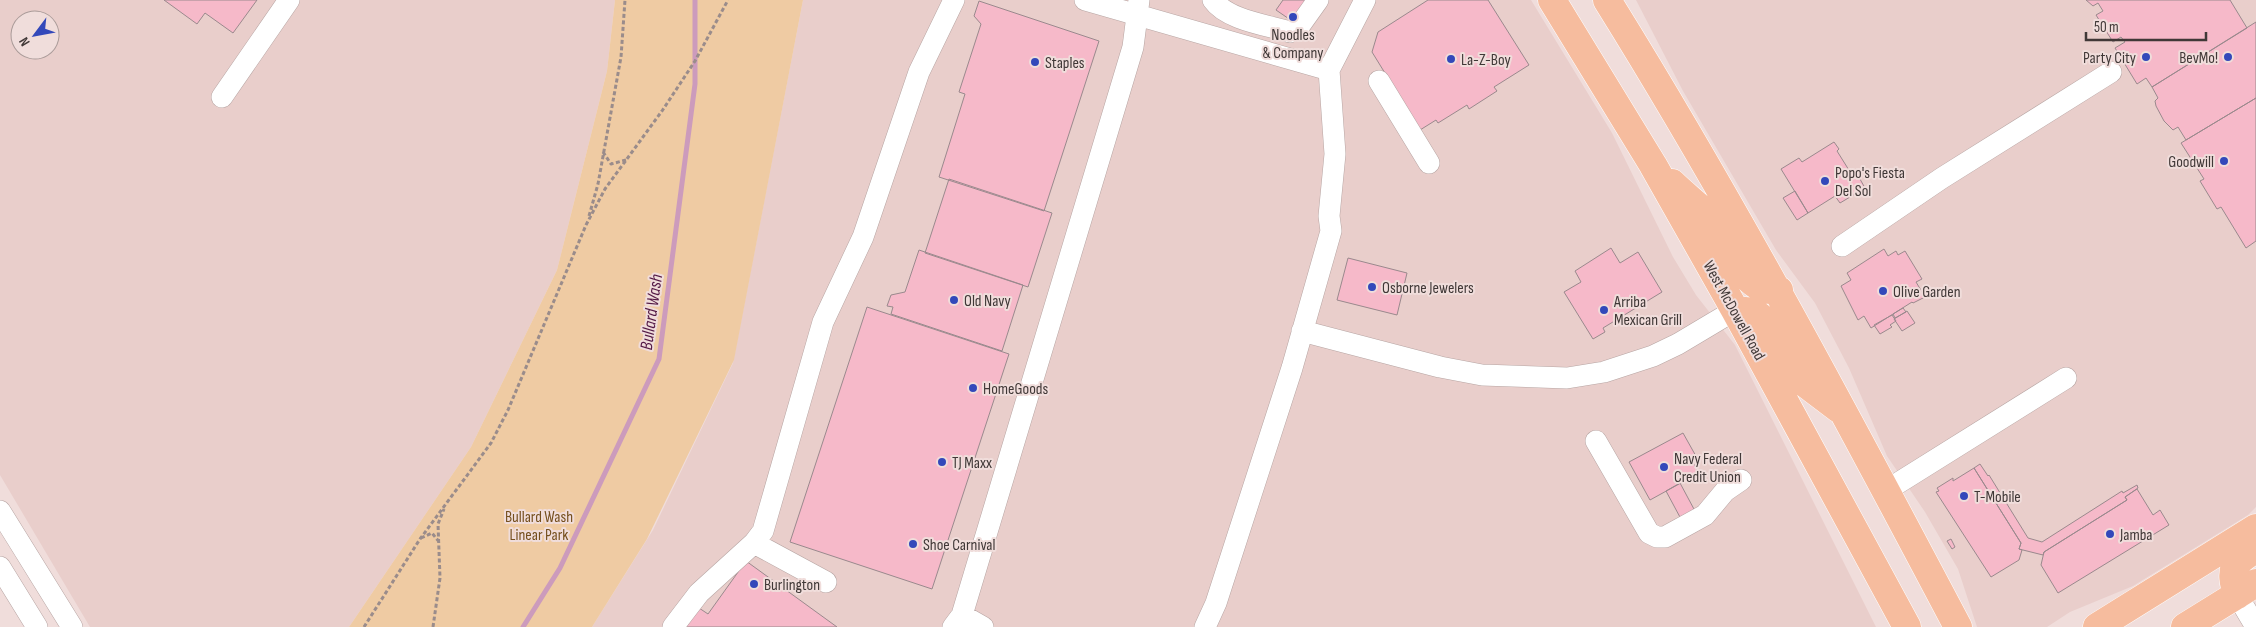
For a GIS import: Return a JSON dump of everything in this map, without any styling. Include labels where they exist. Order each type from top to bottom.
[{"type":"main road","name":"West McDowell Road","points":[[1552,0],[1653,166],[1736,310],[1907,627]]},
{"type":"main road","points":[[1607,0],[1778,290],[1887,490],[1958,627]]},
{"type":"main road","points":[[1653,166],[1710,218],[1748,279],[1768,292],[1778,290]]},
{"type":"main road","points":[[1736,310],[1754,312],[1764,319],[1802,381],[1846,414]]},
{"type":"main road","points":[[2097,627],[2256,528]]},
{"type":"main road","points":[[2185,627],[2246,589],[2232,578],[2233,567],[2240,559],[2256,549]]},
{"type":"street","points":[[222,97],[289,0]]},
{"type":"street","points":[[673,627],[699,593],[754,543],[763,531],[823,322],[863,237],[918,72],[954,0]]},
{"type":"street","points":[[1085,0],[1139,7],[1329,70]]},
{"type":"street","points":[[1213,0],[1218,7],[1228,14],[1290,32],[1298,28],[1318,0]]},
{"type":"street","points":[[1205,627],[1216,603],[1292,368],[1331,231],[1329,216],[1335,154],[1329,70],[1365,0]]},
{"type":"street","points":[[983,627],[958,621],[1133,46],[1139,7]]},
{"type":"street","points":[[1842,246],[1942,178],[2111,72]]},
{"type":"street","points":[[1379,81],[1429,163]]},
{"type":"street","points":[[1302,331],[1482,376],[1567,378],[1604,372],[1653,356],[1678,344],[1736,310]]},
{"type":"street","points":[[1887,490],[2066,378]]},
{"type":"street","points":[[1596,441],[1649,533],[1656,537],[1665,536],[1705,515],[1725,491],[1741,480]]},
{"type":"street","points":[[0,511],[72,627]]},
{"type":"street","points":[[754,543],[826,582]]},
{"type":"street","points":[[0,567],[37,627]]},
{"type":"street","points":[[2246,589],[2256,627]]},
{"type":"path","points":[[586,225],[598,184],[602,151],[621,57],[624,0]]},
{"type":"path","points":[[364,627],[420,539],[491,443],[508,410],[586,225],[605,189],[695,61],[726,0]]},
{"type":"path","points":[[602,151],[611,164],[627,160]]},
{"type":"path","points":[[433,627],[440,578],[438,524],[446,506]]},
{"type":"path","points":[[420,539],[432,534],[440,544]]},
{"type":"shaded area","points":[[0,0],[615,0],[607,71],[557,270],[471,447],[349,627],[90,627],[0,475]]},
{"type":"shaded area","points":[[803,0],[1531,0],[1612,133],[1673,257],[1696,295],[1735,345],[1876,627],[592,627],[653,530],[733,363]]},
{"type":"shaded area","points":[[1636,0],[2256,0],[2256,507],[2248,515],[2133,586],[2070,612],[2047,627],[1977,627],[1958,569],[1925,512],[1887,456],[1849,368],[1815,303],[1776,250],[1683,91]]},
{"type":"green space","name":"Bullard Wash Linear Park","points":[[615,0],[803,0],[734,360],[647,539],[592,627],[349,627],[471,447],[557,270],[607,71]]},
{"type":"building","points":[[164,0],[257,0],[233,33],[205,13],[197,24]]},
{"type":"building","name":"Noodles & Company","points":[[1283,0],[1310,0],[1295,23],[1276,10]]},
{"type":"building","name":"La-Z-Boy","points":[[1428,0],[1488,0],[1529,65],[1494,87],[1497,91],[1469,109],[1467,105],[1438,123],[1436,120],[1420,130],[1372,52],[1378,32]]},
{"type":"building","points":[[2086,0],[2230,0],[2247,28],[2152,87],[2146,78],[2137,84],[2115,48],[2125,42],[2121,37],[2113,42],[2096,15],[2103,11],[2098,3],[2093,6]]},
{"type":"building","points":[[979,1],[1099,41],[1044,211],[939,177],[965,94],[959,92],[981,24],[974,16]]},
{"type":"building","name":"BevMo!","points":[[2256,22],[2256,98],[2186,140],[2178,127],[2173,130],[2164,121],[2156,106],[2155,101],[2158,98],[2152,87]]},
{"type":"building","name":"Goodwill","points":[[2256,98],[2256,241],[2246,248],[2221,207],[2217,209],[2200,181],[2204,179],[2181,143]]},
{"type":"building","name":"Popo's Fiesta Del Sol","points":[[1834,142],[1839,149],[1837,151],[1852,175],[1856,172],[1865,188],[1840,203],[1835,196],[1808,213],[1781,169],[1799,158],[1802,162]]},
{"type":"building","points":[[949,179],[1052,213],[1028,287],[925,253]]},
{"type":"building","points":[[1795,191],[1808,213],[1797,220],[1783,198]]},
{"type":"building","name":"Arriba Mexican Grill","points":[[1611,248],[1620,263],[1638,252],[1662,292],[1603,328],[1605,332],[1593,339],[1564,292],[1581,282],[1575,271]]},
{"type":"building","name":"Olive Garden","points":[[1884,249],[1888,256],[1896,251],[1898,255],[1905,251],[1922,279],[1916,282],[1925,297],[1912,302],[1871,328],[1864,316],[1858,320],[1841,286],[1851,280],[1847,273]]},
{"type":"building","name":"Old Navy","points":[[919,250],[1023,285],[1002,351],[891,314],[893,307],[887,306],[891,295],[905,292]]},
{"type":"building","name":"Osborne Jewelers","points":[[1348,258],[1407,273],[1397,315],[1337,300]]},
{"type":"building","points":[[867,307],[1009,354],[932,589],[790,542]]},
{"type":"building","points":[[1903,308],[1906,312],[1895,318],[1893,314]]},
{"type":"building","points":[[1907,311],[1915,323],[1902,331],[1894,319]]},
{"type":"building","points":[[1892,315],[1896,321],[1890,325],[1892,327],[1880,334],[1874,325]]},
{"type":"building","name":"Navy Federal Credit Union","points":[[1683,433],[1697,458],[1692,461],[1699,473],[1650,500],[1629,462]]},
{"type":"building","points":[[1980,464],[1989,475],[2028,538],[2042,542],[2122,491],[2123,493],[2137,485],[2138,488],[2125,497],[2127,500],[2044,552],[2043,555],[2019,549],[2021,543],[1974,468]]},
{"type":"building","points":[[1974,468],[2021,543],[2019,549],[2022,550],[2019,560],[1991,577],[1936,492],[1939,491],[1937,488]]},
{"type":"building","points":[[1680,483],[1695,511],[1681,519],[1666,491]]},
{"type":"building","points":[[2137,489],[2153,515],[2160,510],[2169,525],[2058,593],[2041,565],[2044,552],[2127,500],[2125,497]]},
{"type":"building","points":[[1951,539],[1955,547],[1952,549],[1947,541]]},
{"type":"building","name":"Burlington","points":[[746,561],[837,627],[685,627],[699,608],[708,614]]},
{"type":"waterway","name":"Bullard Wash","points":[[523,627],[560,568],[659,359],[695,84],[695,0]]},
{"type":"place","name":"Noodles & Company","points":[[1293,17]]},
{"type":"place","name":"Party City","points":[[2146,57]]},
{"type":"place","name":"BevMo!","points":[[2228,57]]},
{"type":"place","name":"La-Z-Boy","points":[[1451,59]]},
{"type":"place","name":"Staples","points":[[1035,62]]},
{"type":"place","name":"Goodwill","points":[[2224,161]]},
{"type":"place","name":"Popo's Fiesta Del Sol","points":[[1825,181]]},
{"type":"place","name":"Osborne Jewelers","points":[[1372,287]]},
{"type":"place","name":"Olive Garden","points":[[1883,291]]},
{"type":"place","name":"Old Navy","points":[[954,300]]},
{"type":"place","name":"Arriba Mexican Grill","points":[[1604,310]]},
{"type":"place","name":"HomeGoods","points":[[973,388]]},
{"type":"place","name":"TJ Maxx","points":[[942,462]]},
{"type":"place","name":"Navy Federal Credit Union","points":[[1664,467]]},
{"type":"place","name":"T-Mobile","points":[[1964,496]]},
{"type":"place","name":"Jamba","points":[[2110,534]]},
{"type":"place","name":"Shoe Carnival","points":[[913,544]]},
{"type":"place","name":"Burlington","points":[[754,584]]}]
